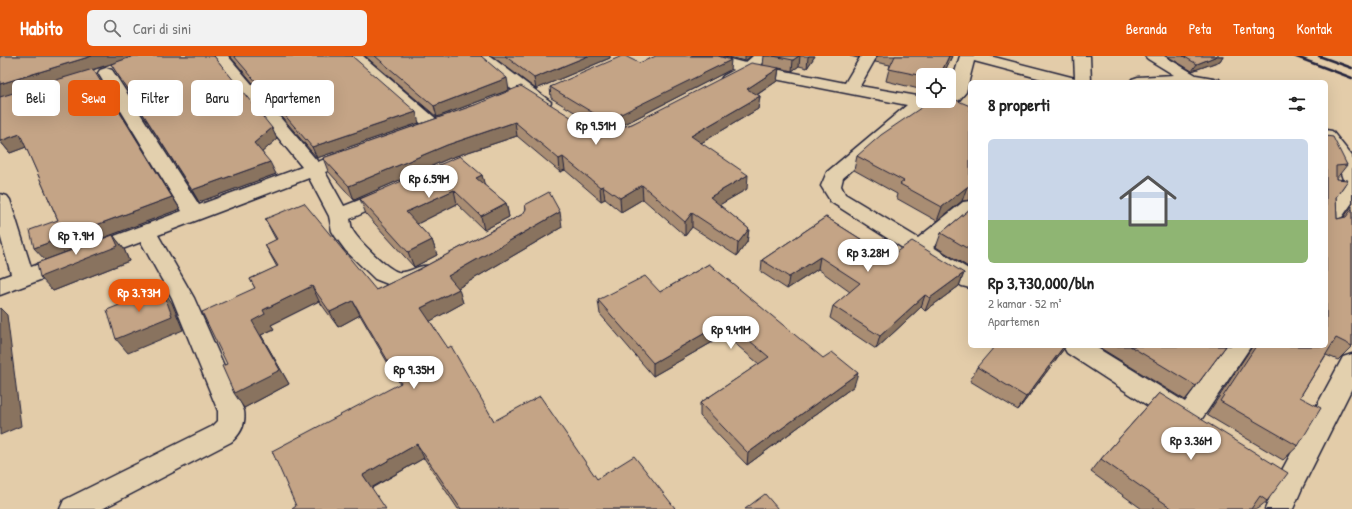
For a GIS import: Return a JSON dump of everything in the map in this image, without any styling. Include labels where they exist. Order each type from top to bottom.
[{"type":"street","points":[[220,56],[313,168],[340,216],[342,231],[352,246],[383,274],[398,280],[416,277],[443,262]]},
{"type":"street","points":[[354,56],[442,124],[413,134]]},
{"type":"street","points":[[480,56],[537,93],[555,110]]},
{"type":"street","points":[[700,56],[748,69],[916,101]]},
{"type":"street","points":[[718,85],[748,69],[762,56]]},
{"type":"street","points":[[850,89],[869,56]]},
{"type":"street","points":[[956,95],[968,56]]},
{"type":"street","points":[[972,56],[1064,80]]},
{"type":"street","points":[[1082,56],[1083,80]]},
{"type":"street","points":[[1153,56],[1192,79]]},
{"type":"street","points":[[106,73],[194,214]]},
{"type":"street","points":[[1174,80],[1199,80]]},
{"type":"street","points":[[504,99],[537,93]]},
{"type":"street","points":[[916,105],[834,176],[831,186],[838,198],[968,279]]},
{"type":"street","points":[[1328,137],[1344,156],[1350,169],[1352,182]]},
{"type":"street","points":[[0,287],[313,168],[370,149]]},
{"type":"street","points":[[1328,222],[1352,188],[1332,186]]},
{"type":"street","points":[[340,216],[403,188]]},
{"type":"street","points":[[0,200],[23,278]]},
{"type":"street","points":[[919,248],[968,209]]},
{"type":"street","points":[[74,509],[222,434],[230,427],[232,420],[231,411],[182,298],[146,232]]},
{"type":"street","points":[[1078,348],[1198,424],[1238,348]]},
{"type":"street","points":[[1279,509],[1280,474],[1352,364]]},
{"type":"building","points":[[0,56],[92,56],[12,80],[0,84]]},
{"type":"building","points":[[134,56],[214,56],[233,80],[191,80],[191,116],[243,116],[243,92],[251,102],[251,116],[262,116],[272,128],[254,143],[270,162],[192,190],[144,116],[183,116],[183,80],[128,80],[128,90],[111,64]]},
{"type":"building","points":[[234,56],[352,56],[416,112],[312,147],[285,116],[334,116],[334,80],[255,80]]},
{"type":"building","points":[[375,56],[481,56],[507,78],[434,106]]},
{"type":"building","points":[[505,56],[588,56],[534,78]]},
{"type":"building","points":[[622,56],[639,63],[656,56],[718,56],[731,60],[619,115],[605,120],[550,87]]},
{"type":"building","points":[[773,56],[799,56],[793,60]]},
{"type":"building","points":[[895,56],[949,56],[943,68],[916,68],[916,75],[889,69]]},
{"type":"building","points":[[1183,56],[1217,56],[1197,64]]},
{"type":"building","points":[[751,63],[779,68],[747,89],[760,96],[691,136],[748,175],[710,197],[749,229],[738,243],[692,213],[685,222],[642,185],[620,198],[603,186],[600,187],[563,157],[559,159],[515,122],[447,145],[349,186],[323,158],[475,105],[521,86],[590,129],[606,132],[632,124]]},
{"type":"building","points":[[93,69],[100,80],[68,80],[68,116],[120,116],[120,113],[172,197],[34,248],[30,230],[58,220],[20,134],[0,141],[0,97],[12,93],[12,116],[60,116],[60,80],[56,80]]},
{"type":"building","points":[[956,100],[968,105],[968,187],[942,207],[900,184],[904,181],[857,156],[881,135],[921,108],[956,108]]},
{"type":"building","points":[[1328,136],[1333,137],[1347,165],[1336,166],[1336,179],[1348,180],[1336,197],[1337,219],[1346,217],[1352,209],[1352,346],[1336,338],[1300,397],[1321,408],[1298,446],[1220,401],[1255,348],[1328,348]]},
{"type":"building","points":[[460,156],[482,175],[476,178],[506,203],[481,216],[454,190],[406,212],[432,240],[408,252],[360,199]]},
{"type":"building","points":[[549,192],[560,212],[448,276],[459,289],[421,308],[448,348],[451,346],[494,421],[540,396],[597,479],[634,456],[675,508],[461,509],[417,444],[363,475],[386,509],[292,509],[296,506],[272,451],[401,383],[353,301],[330,312],[312,286],[263,310],[265,314],[252,321],[280,370],[234,393],[222,366],[227,364],[202,312],[255,288],[250,279],[278,266],[265,245],[277,239],[265,219],[304,203],[376,290],[420,269],[523,214],[526,209],[525,205]]},
{"type":"building","points":[[968,211],[968,249],[941,233]]},
{"type":"building","points":[[826,217],[889,257],[912,241],[964,273],[930,298],[925,295],[880,336],[833,306],[860,283],[820,257],[789,277],[762,260]]},
{"type":"building","points":[[113,235],[118,246],[40,277],[37,263]]},
{"type":"building","points":[[709,264],[823,358],[832,352],[858,373],[748,453],[700,403],[769,357],[726,321],[653,363],[598,300],[645,276],[660,292]]},
{"type":"building","points":[[162,288],[172,316],[116,339],[107,310]]},
{"type":"building","points":[[993,348],[1063,348],[1026,397],[977,367]]},
{"type":"building","points":[[1133,348],[1224,348],[1196,386]]},
{"type":"building","points":[[1159,393],[1288,473],[1267,501],[1260,496],[1251,509],[1173,509],[1101,459]]},
{"type":"building","points":[[765,494],[778,509],[745,509]]},
{"type":"railway","points":[[1294,56],[1352,78]]},
{"type":"railway","points":[[1319,56],[1352,68]]}]
